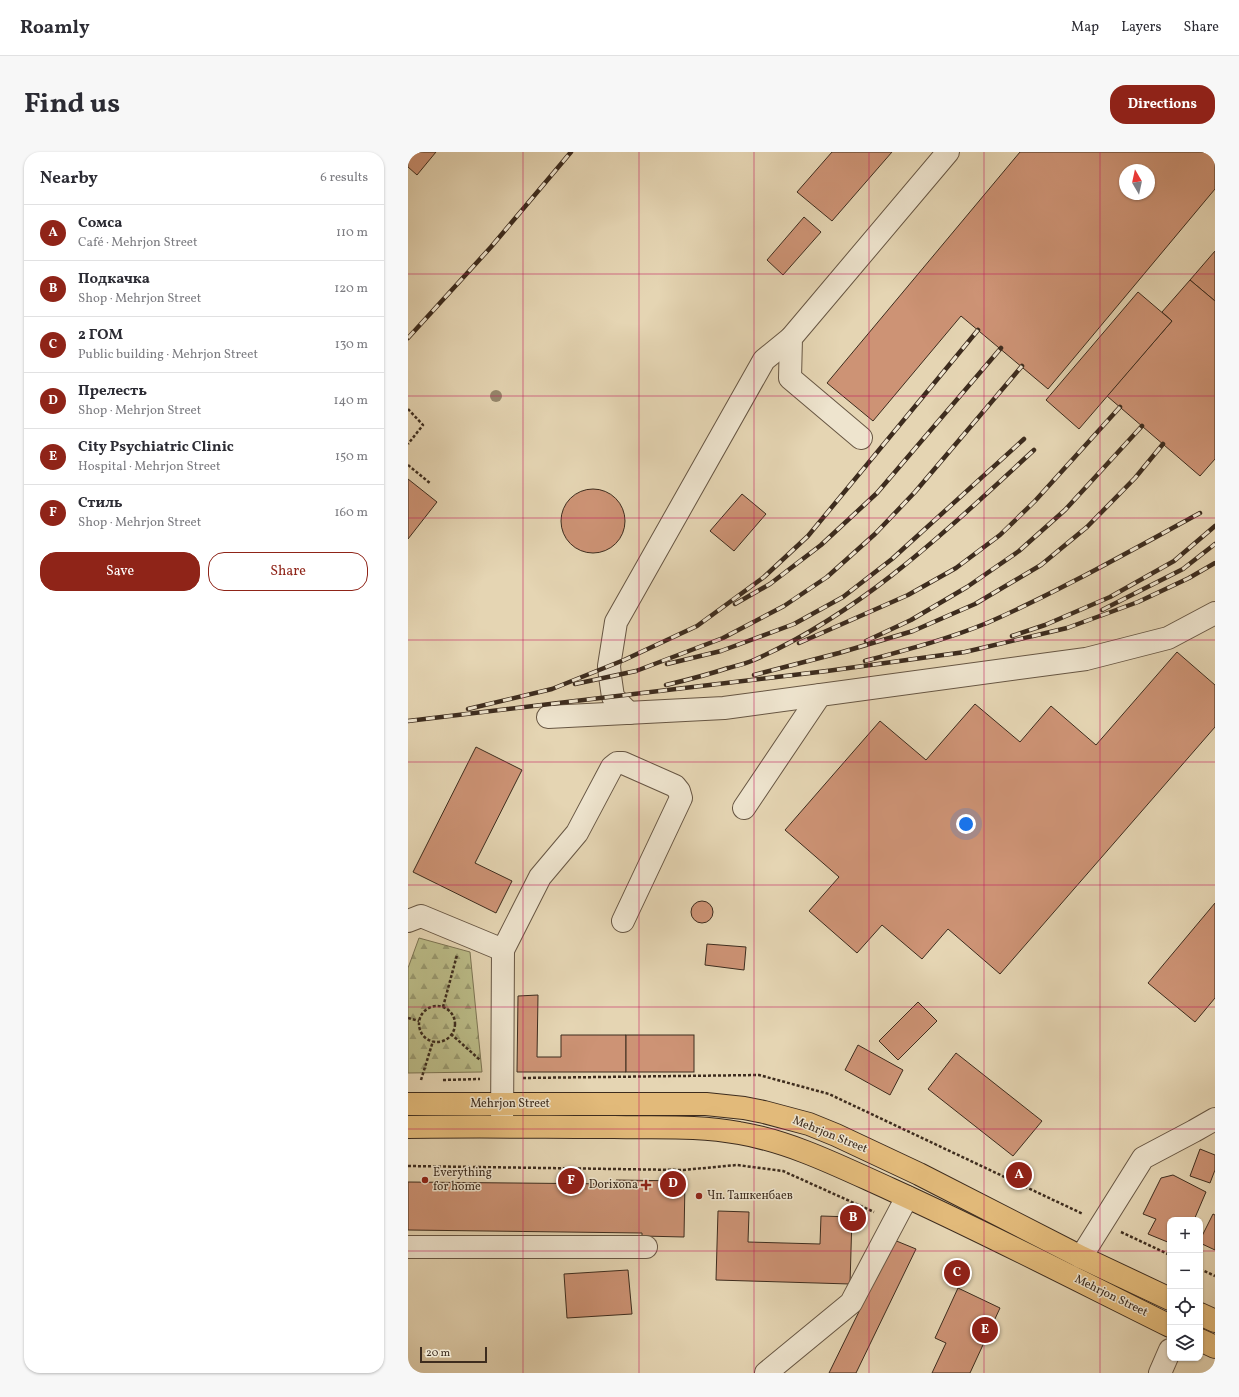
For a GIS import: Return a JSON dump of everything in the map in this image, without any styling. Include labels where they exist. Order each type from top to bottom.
[{"type":"main road","name":"Mehrjon Street","points":[[408,1104],[706,1104],[744,1108],[783,1116],[836,1134],[919,1174],[1081,1257],[1167,1298]]},
{"type":"main road","name":"Mehrjon Street","points":[[408,1127],[502,1126],[704,1128],[740,1133],[778,1142],[803,1151],[908,1197],[1168,1325]]},
{"type":"main road","points":[[908,1197],[919,1174]]},
{"type":"main road","points":[[1203,1315],[1215,1321]]},
{"type":"main road","points":[[1203,1341],[1215,1347]]},
{"type":"lane","points":[[629,713],[613,697],[610,676],[609,666],[616,622],[764,360],[791,338],[948,152]]},
{"type":"lane","points":[[791,338],[790,378],[861,438]]},
{"type":"lane","points":[[548,717],[724,708],[1086,659],[1168,638],[1211,620]]},
{"type":"lane","points":[[744,808],[820,695]]},
{"type":"lane","points":[[502,1126],[501,1079],[503,950],[540,877],[577,833],[612,767],[617,763],[623,763],[675,786],[679,791],[681,798],[623,921]]},
{"type":"lane","points":[[408,921],[421,916],[503,950]]},
{"type":"lane","points":[[1081,1257],[1143,1158],[1215,1119]]},
{"type":"lane","points":[[766,1373],[852,1303],[908,1197]]},
{"type":"lane","points":[[408,1247],[646,1246]]},
{"type":"lane","points":[[1160,1373],[1167,1357]]},
{"type":"path","points":[[408,409],[423,425],[408,444]]},
{"type":"path","points":[[408,465],[431,484]]},
{"type":"path","points":[[443,1007],[463,933]]},
{"type":"path","points":[[439,1006],[443,1007],[449,1011],[455,1021],[455,1027],[451,1034],[444,1040],[439,1042],[433,1041],[423,1035],[420,1029],[419,1021],[423,1012],[428,1008],[439,1006]]},
{"type":"path","points":[[408,1018],[419,1021]]},
{"type":"path","points":[[451,1034],[501,1079]]},
{"type":"path","points":[[422,1080],[433,1041]]},
{"type":"path","points":[[408,1166],[683,1170],[736,1165],[783,1171],[895,1221]]},
{"type":"path","points":[[1203,1270],[1215,1276]]},
{"type":"green space","points":[[419,938],[470,952],[482,1072],[408,1073],[408,968]]},
{"type":"building","points":[[408,152],[436,152],[417,175],[408,167]]},
{"type":"building","points":[[832,152],[892,152],[832,221],[797,192]]},
{"type":"building","points":[[1020,152],[1215,152],[1215,189],[1048,389],[961,316],[873,421],[827,383]]},
{"type":"building","points":[[804,217],[821,232],[783,275],[767,260]]},
{"type":"building","points":[[1215,251],[1215,301],[1190,280]]},
{"type":"building","points":[[1190,280],[1215,301],[1215,459],[1200,476],[1107,396],[1172,321],[1162,312]]},
{"type":"building","points":[[1138,292],[1172,321],[1079,429],[1046,400]]},
{"type":"building","points":[[408,479],[437,502],[408,539]]},
{"type":"building","points":[[593,489],[611,494],[616,498],[620,503],[625,521],[620,539],[616,544],[611,548],[593,553],[575,548],[570,544],[566,539],[561,521],[566,503],[570,498],[575,494]]},
{"type":"building","points":[[742,494],[766,514],[734,551],[710,531]]},
{"type":"building","points":[[1177,652],[1215,685],[1215,727],[1000,974],[948,929],[922,959],[882,925],[857,953],[809,911],[839,877],[785,830],[880,721],[926,760],[975,704],[1020,742],[1051,706],[1096,745]]},
{"type":"building","points":[[476,747],[522,770],[475,863],[512,881],[496,913],[413,872]]},
{"type":"building","points":[[698,901],[706,901],[713,908],[713,916],[706,923],[698,923],[691,916],[691,908]]},
{"type":"building","points":[[1215,903],[1215,998],[1195,1022],[1148,983]]},
{"type":"building","points":[[707,944],[746,947],[744,970],[705,965]]},
{"type":"building","points":[[538,995],[537,1057],[561,1057],[561,1035],[626,1035],[626,1072],[517,1072],[518,996]]},
{"type":"building","points":[[918,1002],[937,1021],[898,1060],[879,1041]]},
{"type":"building","points":[[626,1035],[694,1035],[694,1072],[626,1072]]},
{"type":"building","points":[[858,1045],[903,1070],[890,1095],[845,1070]]},
{"type":"building","points":[[956,1053],[1042,1121],[1013,1156],[928,1089]]},
{"type":"building","points":[[1200,1149],[1215,1155],[1215,1170],[1210,1183],[1190,1176]]},
{"type":"building","points":[[1173,1175],[1206,1192],[1195,1217],[1167,1217],[1167,1242],[1148,1234],[1156,1219],[1143,1214],[1161,1178]]},
{"type":"building","points":[[616,1180],[685,1181],[684,1237],[642,1236],[642,1233],[408,1230],[408,1182],[616,1184]]},
{"type":"building","points":[[718,1211],[749,1212],[748,1242],[820,1244],[821,1216],[852,1217],[850,1284],[716,1280]]},
{"type":"building","points":[[1213,1214],[1215,1215],[1215,1250],[1203,1244],[1203,1234]]},
{"type":"building","points":[[894,1240],[916,1249],[856,1373],[829,1373]]},
{"type":"building","points":[[628,1270],[632,1314],[567,1318],[564,1274]]},
{"type":"building","points":[[958,1288],[1000,1308],[970,1373],[932,1373],[946,1343],[935,1338]]},
{"type":"railway","points":[[408,338],[491,247],[571,152]]},
{"type":"railway","points":[[468,709],[552,689],[624,660],[697,626],[764,577],[808,536],[978,330]]},
{"type":"railway","points":[[735,604],[770,584],[821,545],[877,493],[1001,348]]},
{"type":"railway","points":[[575,684],[636,671],[723,638],[784,606],[827,577],[875,534],[915,492],[1022,366]]},
{"type":"railway","points":[[799,643],[908,595],[956,568],[1000,535],[1035,501],[1120,407]]},
{"type":"railway","points":[[866,641],[911,620],[967,587],[1019,551],[1065,510],[1142,426]]},
{"type":"railway","points":[[667,664],[721,651],[794,624],[843,597],[892,559],[1024,439]]},
{"type":"railway","points":[[754,675],[839,653],[913,631],[975,604],[1041,565],[1087,527],[1135,478],[1163,444]]},
{"type":"railway","points":[[666,685],[751,661],[794,640],[832,618],[868,594],[936,539],[1034,450]]},
{"type":"railway","points":[[865,661],[942,639],[987,623],[1068,584],[1200,513]]},
{"type":"railway","points":[[1012,636],[1045,625],[1110,597],[1174,561],[1215,526]]},
{"type":"railway","points":[[1102,610],[1183,569],[1215,544]]},
{"type":"railway","points":[[408,721],[827,671],[965,652],[1067,628],[1138,602],[1189,578],[1215,563]]},
{"type":"place","name":"Сомса","points":[[1019,1175]]},
{"type":"place","name":"Everything for home","points":[[425,1180]]},
{"type":"place","name":"Стиль","points":[[571,1181]]},
{"type":"place","name":"Прелесть","points":[[673,1184]]},
{"type":"place","name":"Dorixona","points":[[646,1185]]},
{"type":"place","name":"Чп. Ташкенбаев","points":[[699,1196]]},
{"type":"place","name":"Подкачка","points":[[853,1218]]},
{"type":"place","name":"2 ГОМ","points":[[957,1273]]},
{"type":"place","name":"City Psychiatric Clinic","points":[[985,1330]]}]
